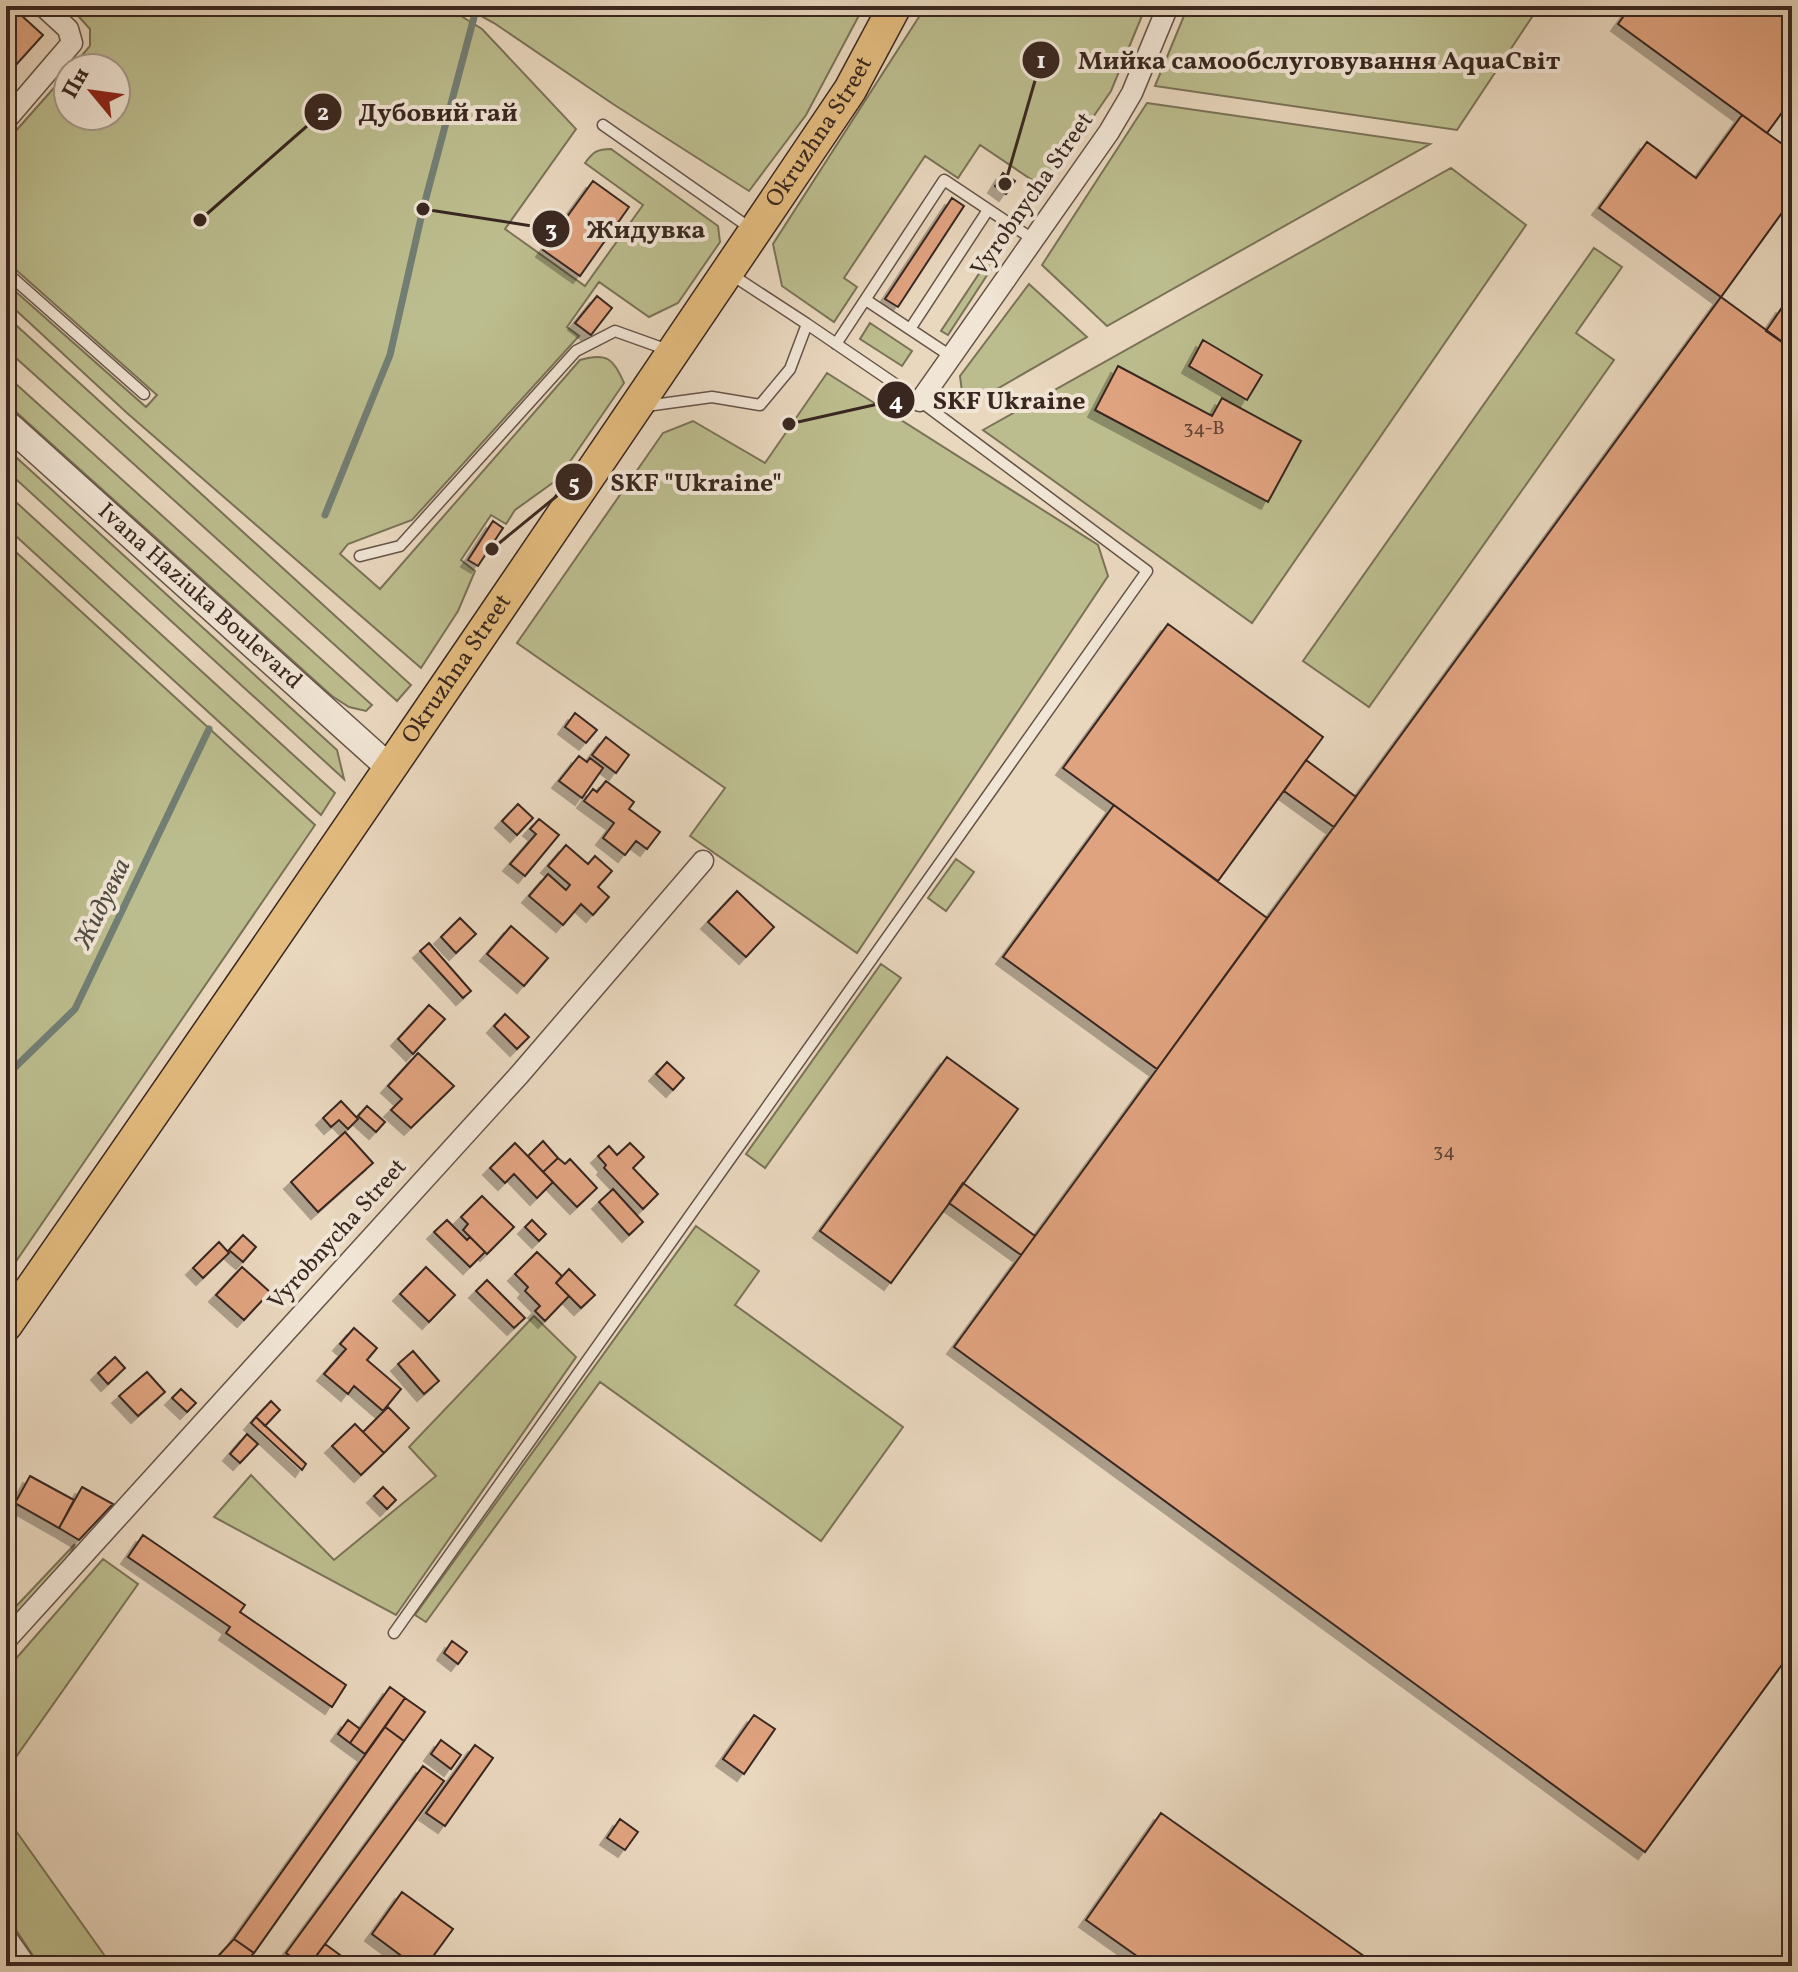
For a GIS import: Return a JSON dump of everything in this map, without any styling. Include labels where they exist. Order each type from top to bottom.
[{"type":"main road","name":"Okruzhna Street","points":[[6,1325],[391,769],[850,90],[895,6]]},
{"type":"street","points":[[6,120],[72,43],[68,29],[43,6]]},
{"type":"street","name":"Vyrobnycha Street","points":[[920,401],[1109,132],[1132,93],[1168,6]]},
{"type":"street","name":"Ivana Haziuka Boulevard","points":[[6,423],[391,769]]},
{"type":"street","name":"Vyrobnycha Street","points":[[6,1640],[520,1074],[703,861]]},
{"type":"street","points":[[6,1937],[26,1966]]},
{"type":"lane","points":[[603,125],[754,231]]},
{"type":"lane","points":[[836,344],[944,180],[1034,240]]},
{"type":"lane","points":[[910,329],[988,210]]},
{"type":"lane","points":[[394,1633],[1147,571],[920,401],[727,271]]},
{"type":"lane","points":[[6,272],[144,394]]},
{"type":"lane","points":[[866,300],[952,357]]},
{"type":"lane","points":[[636,407],[712,397],[760,405],[790,369],[807,324]]},
{"type":"lane","points":[[360,556],[400,546],[576,351],[615,331],[673,351]]},
{"type":"green space","points":[[69,6],[445,6],[482,29],[576,129],[505,229],[585,286],[643,205],[585,163],[596,152],[611,149],[718,226],[720,242],[678,303],[649,317],[599,282],[567,327],[579,336],[412,520],[348,544],[340,554],[380,589],[580,360],[603,357],[617,368],[624,383],[558,479],[515,510],[506,524],[491,515],[461,560],[475,571],[458,611],[421,668],[127,413],[6,301],[6,283],[146,407],[157,395],[6,261],[6,142],[52,90],[52,132],[132,132],[132,52],[85,52],[90,46],[90,29]]},
{"type":"green space","points":[[463,6],[864,6],[806,115],[749,191],[494,23]]},
{"type":"green space","points":[[926,6],[1146,6],[1111,91],[1044,188],[980,145],[958,178],[925,156],[844,278],[857,287],[834,322],[782,286],[773,244]]},
{"type":"green space","points":[[1188,6],[1528,6],[1532,17],[1457,130],[1155,86]]},
{"type":"green space","points":[[1147,103],[1430,144],[1107,326],[1042,265]]},
{"type":"green space","points":[[1451,168],[1526,225],[1252,623],[983,430]]},
{"type":"green space","points":[[1006,233],[1012,237],[948,335],[941,331]]},
{"type":"green space","points":[[1594,248],[1622,267],[1576,333],[1614,360],[1369,707],[1303,661]]},
{"type":"green space","points":[[1029,284],[1087,337],[964,408],[960,376]]},
{"type":"green space","points":[[6,316],[411,685],[397,701],[6,349]]},
{"type":"green space","points":[[870,323],[912,351],[902,366],[860,339]]},
{"type":"green space","points":[[827,373],[1098,545],[1108,576],[857,953],[690,836],[725,788],[517,643],[663,433],[693,421],[765,463]]},
{"type":"green space","points":[[6,375],[372,705],[366,711],[349,707],[332,696],[6,403]]},
{"type":"green space","points":[[6,448],[337,750],[344,779],[6,470]]},
{"type":"green space","points":[[6,493],[335,793],[321,815],[6,527]]},
{"type":"green space","points":[[6,543],[315,825],[6,1276]]},
{"type":"green space","points":[[956,859],[974,872],[946,911],[928,898]]},
{"type":"green space","points":[[881,964],[901,978],[765,1168],[746,1154]]},
{"type":"green space","points":[[696,1226],[759,1271],[735,1305],[903,1427],[821,1541],[600,1382],[426,1622],[415,1615]]},
{"type":"green space","points":[[534,1316],[576,1357],[396,1615],[214,1517],[251,1475],[334,1560],[436,1476],[409,1447]]},
{"type":"green space","points":[[75,1544],[61,1573],[6,1634],[6,1617]]},
{"type":"green space","points":[[103,1559],[138,1584],[6,1771],[6,1670]]},
{"type":"green space","points":[[6,1817],[112,1966],[40,1966],[6,1915]]},
{"type":"building","points":[[6,6],[11,6],[43,35],[6,76]]},
{"type":"building","points":[[1631,6],[1792,6],[1792,99],[1767,133],[1618,24]]},
{"type":"building","points":[[1742,115],[1792,151],[1792,199],[1721,297],[1599,208],[1647,142],[1696,178]]},
{"type":"building","points":[[1003,173],[1015,181],[1006,194],[995,186]]},
{"type":"building","points":[[593,181],[629,207],[580,276],[543,250]]},
{"type":"building","points":[[952,198],[964,206],[898,307],[885,299]]},
{"type":"building","points":[[597,296],[612,308],[591,335],[575,323]]},
{"type":"building","points":[[1721,297],[1792,349],[1792,1651],[1645,1852],[954,1347]]},
{"type":"building","points":[[1783,306],[1792,313],[1792,349],[1766,331]]},
{"type":"building","points":[[1203,340],[1262,375],[1247,400],[1189,366]]},
{"type":"building","points":[[1118,366],[1212,416],[1222,398],[1301,441],[1268,502],[1095,410]]},
{"type":"building","points":[[493,521],[503,528],[478,566],[468,560]]},
{"type":"building","points":[[1168,624],[1323,737],[1218,881],[1063,768]]},
{"type":"building","points":[[575,713],[597,730],[586,743],[565,727]]},
{"type":"building","points":[[606,737],[629,755],[616,773],[592,755]]},
{"type":"building","points":[[579,756],[587,762],[590,758],[603,768],[582,798],[559,781]]},
{"type":"building","points":[[1306,760],[1356,797],[1334,827],[1284,791]]},
{"type":"building","points":[[606,781],[634,802],[629,809],[660,832],[647,849],[636,841],[625,855],[603,838],[614,823],[584,801],[593,789],[597,792]]},
{"type":"building","points":[[518,804],[533,818],[517,835],[502,821]]},
{"type":"building","points":[[1114,805],[1267,918],[1157,1069],[1003,957]]},
{"type":"building","points":[[539,819],[559,835],[525,876],[510,864],[536,834],[530,829]]},
{"type":"building","points":[[566,845],[588,864],[595,856],[612,871],[598,887],[609,897],[593,915],[581,904],[563,925],[529,896],[548,874],[566,890],[570,885],[548,866]]},
{"type":"building","points":[[737,891],[774,927],[746,957],[708,922]]},
{"type":"building","points":[[460,918],[476,934],[456,953],[441,937]]},
{"type":"building","points":[[511,926],[548,958],[524,986],[487,954]]},
{"type":"building","points":[[429,943],[471,991],[463,998],[420,951]]},
{"type":"building","points":[[429,1005],[445,1019],[413,1054],[398,1039]]},
{"type":"building","points":[[505,1014],[529,1037],[517,1049],[494,1026]]},
{"type":"building","points":[[418,1053],[454,1086],[411,1128],[391,1110],[402,1099],[388,1086]]},
{"type":"building","points":[[947,1057],[1018,1109],[891,1283],[820,1231]]},
{"type":"building","points":[[667,1062],[684,1078],[673,1090],[656,1074]]},
{"type":"building","points":[[341,1101],[358,1119],[348,1129],[339,1120],[331,1127],[323,1118]]},
{"type":"building","points":[[367,1106],[385,1122],[376,1132],[358,1116]]},
{"type":"building","points":[[345,1132],[373,1163],[318,1212],[291,1182]]},
{"type":"building","points":[[543,1141],[558,1158],[543,1172],[528,1156]]},
{"type":"building","points":[[515,1143],[553,1182],[537,1198],[514,1174],[505,1183],[490,1168]]},
{"type":"building","points":[[630,1143],[644,1157],[633,1168],[658,1194],[643,1209],[604,1168],[606,1165],[598,1156],[609,1146],[617,1155]]},
{"type":"building","points":[[558,1158],[565,1164],[570,1159],[597,1188],[577,1207],[543,1172]]},
{"type":"building","points":[[963,1183],[1035,1236],[1021,1255],[949,1203]]},
{"type":"building","points":[[613,1189],[643,1222],[629,1235],[599,1202]]},
{"type":"building","points":[[482,1196],[514,1227],[487,1254],[463,1230],[468,1224],[461,1217]]},
{"type":"building","points":[[447,1220],[467,1240],[470,1237],[485,1252],[470,1267],[434,1232]]},
{"type":"building","points":[[532,1220],[546,1234],[539,1241],[525,1227]]},
{"type":"building","points":[[243,1235],[256,1247],[243,1262],[229,1250]]},
{"type":"building","points":[[219,1242],[229,1253],[203,1278],[193,1268]]},
{"type":"building","points":[[537,1252],[562,1276],[556,1283],[569,1296],[545,1321],[535,1311],[540,1306],[525,1291],[528,1287],[515,1274]]},
{"type":"building","points":[[242,1267],[270,1292],[244,1320],[216,1295]]},
{"type":"building","points":[[426,1267],[455,1295],[429,1322],[400,1294]]},
{"type":"building","points":[[569,1269],[595,1295],[581,1308],[556,1283]]},
{"type":"building","points":[[487,1280],[525,1318],[514,1328],[476,1291]]},
{"type":"building","points":[[354,1328],[377,1348],[367,1360],[401,1389],[383,1411],[354,1386],[348,1394],[324,1374],[346,1349],[340,1344]]},
{"type":"building","points":[[413,1351],[439,1381],[424,1394],[398,1364]]},
{"type":"building","points":[[115,1357],[125,1368],[108,1384],[98,1373]]},
{"type":"building","points":[[147,1372],[165,1392],[138,1416],[119,1396]]},
{"type":"building","points":[[181,1389],[196,1403],[187,1412],[172,1398]]},
{"type":"building","points":[[271,1401],[280,1410],[265,1426],[256,1417]]},
{"type":"building","points":[[388,1407],[409,1428],[384,1453],[363,1432]]},
{"type":"building","points":[[256,1417],[306,1464],[302,1470],[251,1423]]},
{"type":"building","points":[[355,1424],[384,1453],[361,1475],[332,1446]]},
{"type":"building","points":[[247,1434],[258,1444],[240,1463],[230,1454]]},
{"type":"building","points":[[30,1476],[74,1500],[59,1528],[15,1503]]},
{"type":"building","points":[[82,1487],[113,1504],[79,1540],[59,1528]]},
{"type":"building","points":[[383,1487],[396,1500],[387,1509],[374,1496]]},
{"type":"building","points":[[143,1535],[245,1605],[240,1612],[346,1685],[332,1707],[226,1633],[230,1627],[128,1557]]},
{"type":"building","points":[[452,1641],[467,1652],[458,1664],[444,1653]]},
{"type":"building","points":[[390,1687],[405,1698],[365,1754],[350,1743]]},
{"type":"building","points":[[405,1698],[425,1712],[404,1741],[385,1727]]},
{"type":"building","points":[[754,1715],[775,1729],[744,1774],[723,1759]]},
{"type":"building","points":[[348,1720],[360,1729],[350,1743],[338,1734]]},
{"type":"building","points":[[385,1727],[404,1741],[254,1953],[234,1939]]},
{"type":"building","points":[[441,1740],[461,1755],[451,1769],[431,1754]]},
{"type":"building","points":[[475,1745],[493,1758],[445,1826],[426,1813]]},
{"type":"building","points":[[423,1766],[444,1781],[309,1966],[304,1966],[286,1953]]},
{"type":"building","points":[[1161,1813],[1378,1966],[1151,1966],[1086,1920]]},
{"type":"building","points":[[620,1819],[638,1832],[625,1850],[607,1838]]},
{"type":"building","points":[[402,1892],[453,1929],[426,1966],[415,1966],[372,1934]]},
{"type":"building","points":[[234,1939],[254,1953],[242,1966],[209,1966]]},
{"type":"building","points":[[325,1944],[355,1966],[315,1966],[311,1963]]},
{"type":"waterway","name":"Жидувка","points":[[325,515],[390,355],[423,209],[477,6]]},
{"type":"waterway","name":"Жидувка","points":[[6,1076],[75,1009],[209,729]]},
{"type":"place","name":"Мийка самообслуговування AquaСвіт","points":[[1005,184]]},
{"type":"place","name":"Жидувка","points":[[423,209]]},
{"type":"place","name":"Дубовий гай","points":[[200,220]]},
{"type":"place","name":"SKF Ukraine","points":[[789,424]]},
{"type":"place","name":"SKF \"Ukraine\"","points":[[492,549]]}]
